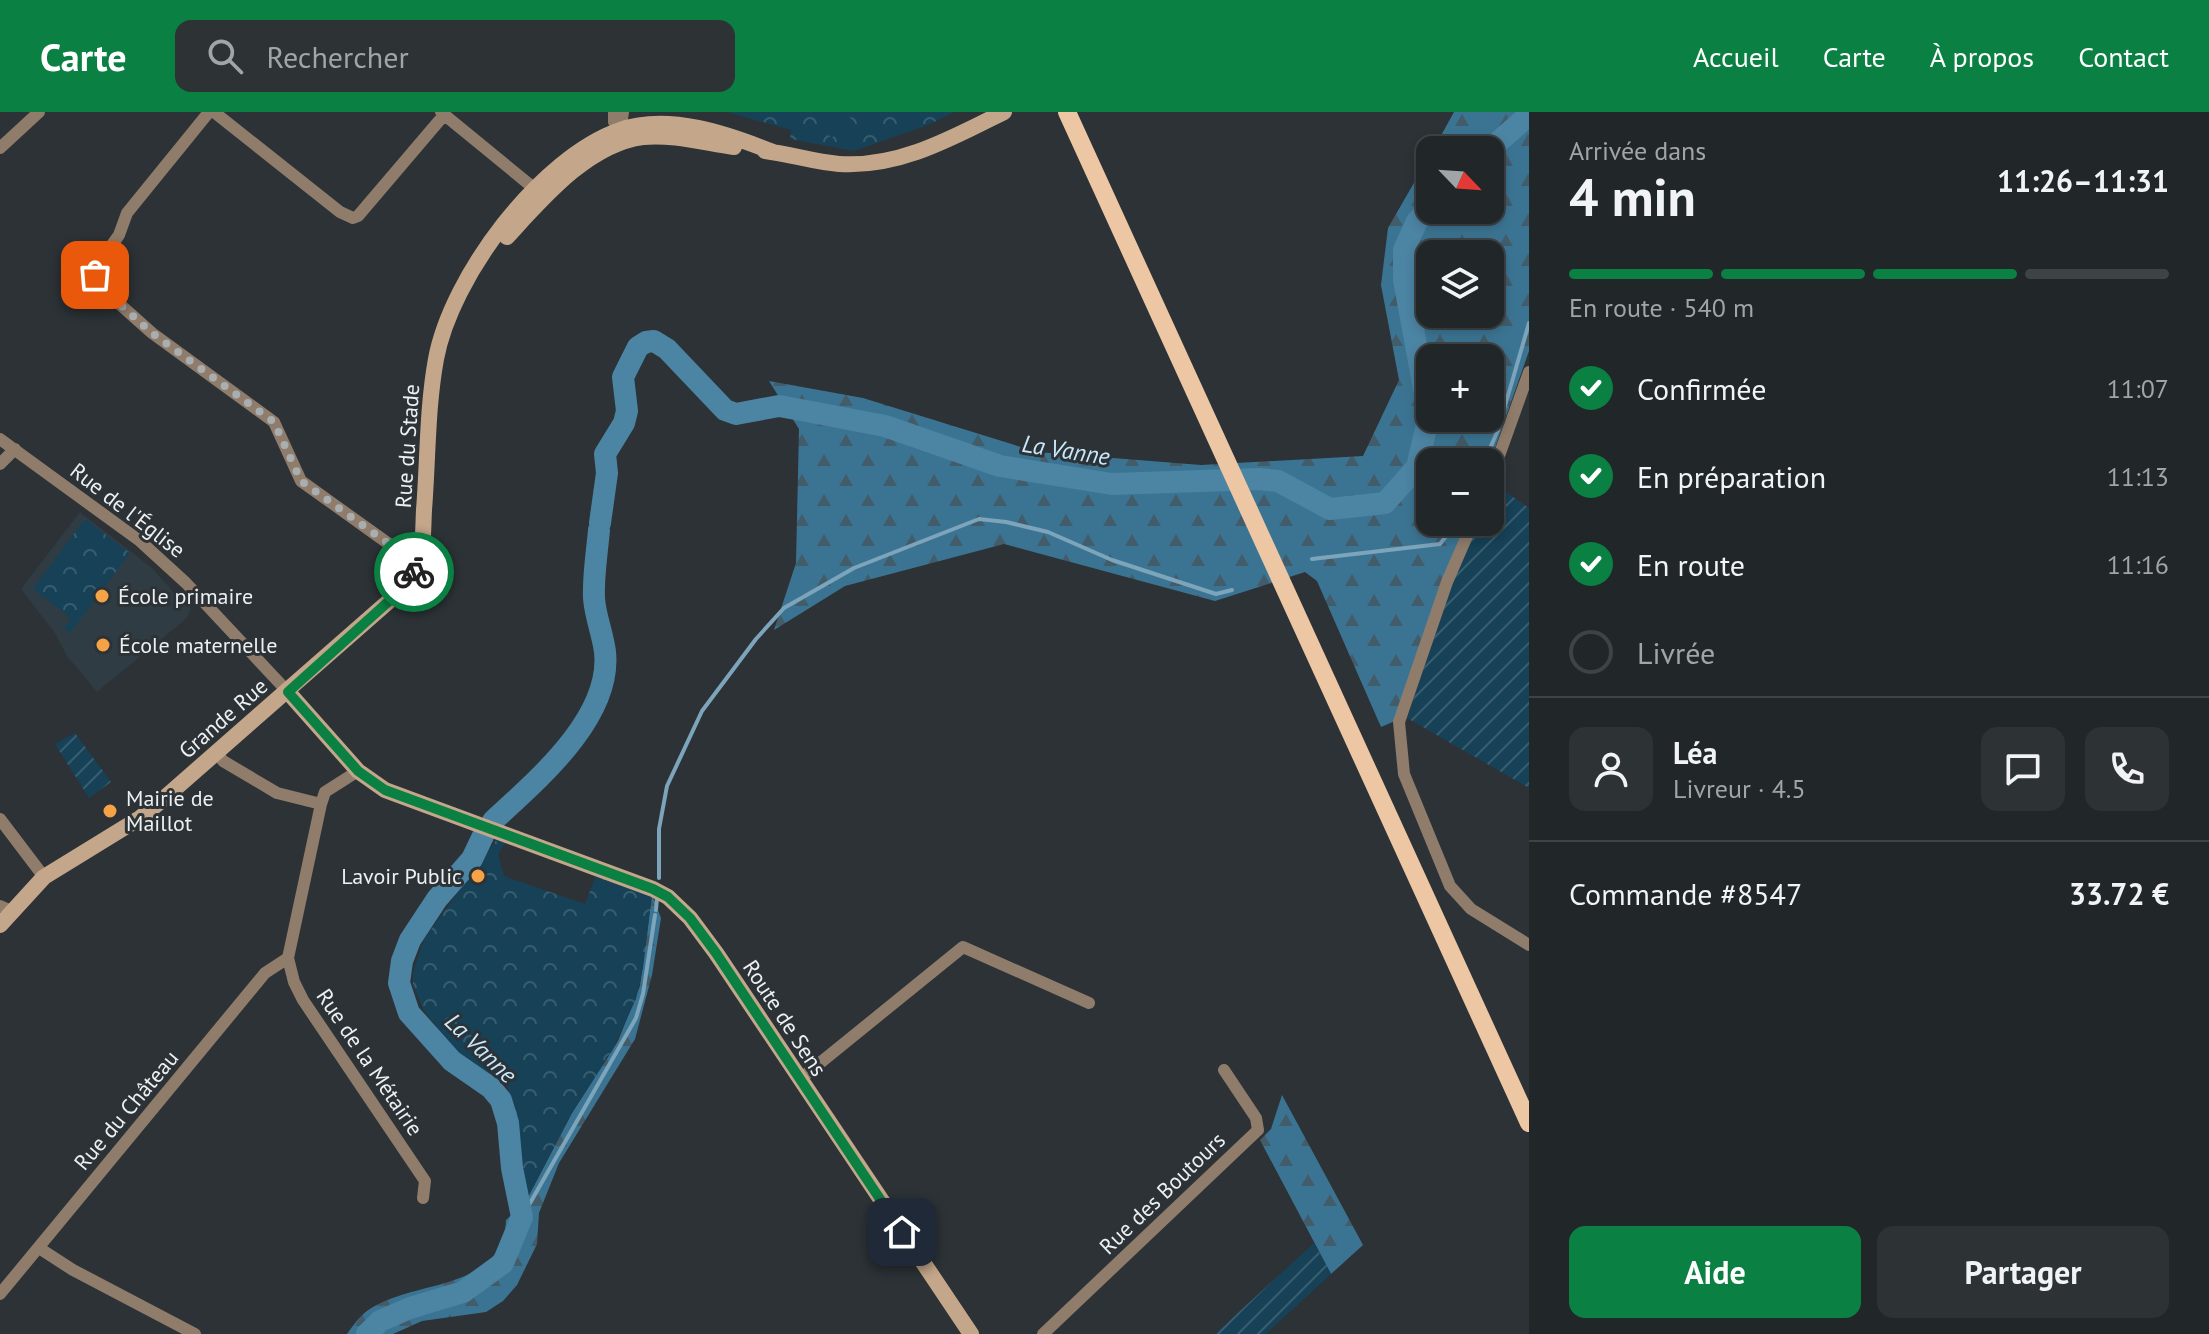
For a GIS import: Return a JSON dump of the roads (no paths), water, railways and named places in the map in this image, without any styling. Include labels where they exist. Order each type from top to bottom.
[{"type":"main road","points":[[1067,112],[1529,1123]]},
{"type":"street","points":[[0,148],[39,112]]},
{"type":"street","points":[[288,692],[388,602],[417,569],[396,549],[301,481],[274,422],[152,333],[97,284],[95,275],[99,260],[119,235],[127,213],[212,112],[340,212],[353,218],[358,216],[442,113],[541,194]]},
{"type":"street","points":[[614,112],[615,126],[620,136]]},
{"type":"street","points":[[620,136],[623,112]]},
{"type":"street","name":"Rue du Stade","points":[[417,569],[423,536],[437,356],[454,303],[466,278],[498,232],[541,194],[574,154],[645,126],[680,125],[736,137],[773,152],[840,164],[870,164],[918,153],[1004,112]]},
{"type":"street","points":[[1502,448],[1529,372]]},
{"type":"street","name":"Rue de l'Église","points":[[0,439],[140,541],[186,583],[288,692]]},
{"type":"street","points":[[0,464],[15,449]]},
{"type":"street","points":[[1467,536],[1447,582],[1399,722],[1404,774],[1442,869],[1459,898],[1486,920],[1529,945]]},
{"type":"street","name":"Grande Rue","points":[[4,914],[44,877],[140,818],[288,692]]},
{"type":"street","name":"Route de Sens","points":[[288,692],[358,771],[385,790],[661,893],[690,918],[971,1334]]},
{"type":"street","points":[[217,753],[223,761],[277,793],[321,804]]},
{"type":"street","points":[[288,958],[325,792],[358,771]]},
{"type":"street","points":[[0,819],[44,877]]},
{"type":"street","points":[[799,1080],[963,947],[1089,1003]]},
{"type":"street","name":"Rue de la Métairie","points":[[288,958],[294,982],[303,1000],[425,1181],[423,1198]]},
{"type":"street","name":"Rue du Château","points":[[0,1294],[265,973],[288,958]]},
{"type":"street","name":"Rue des Boutours","points":[[1043,1334],[1258,1130],[1256,1118],[1224,1070]]},
{"type":"street","points":[[39,1248],[73,1270],[195,1334]]},
{"type":"waterway","name":"La Vanne","points":[[1504,137],[1529,115]]},
{"type":"waterway","name":"La Vanne","points":[[600,523],[607,473],[605,454],[624,423],[627,411],[623,377],[638,347],[654,341],[667,349],[725,410],[736,414],[779,406],[801,410],[885,426],[1000,466],[1112,484],[1258,479],[1278,481],[1330,509],[1385,503],[1417,467],[1429,416],[1404,280],[1404,250],[1416,223]]},
{"type":"waterway","points":[[1490,448],[1529,323]]},
{"type":"waterway","points":[[659,878],[659,829],[667,786],[702,711],[756,639],[784,608],[854,568],[979,519],[1048,532],[1112,560],[1216,594],[1232,590]]},
{"type":"waterway","name":"La Vanne","points":[[493,821],[568,746],[596,701],[604,677],[605,652],[594,598],[599,530]]},
{"type":"waterway","points":[[1312,559],[1440,544],[1446,536]]},
{"type":"waterway","name":"La Vanne","points":[[367,1334],[380,1321],[463,1292],[503,1263],[522,1217],[512,1168],[508,1123],[501,1100],[491,1088],[452,1061],[409,1013],[399,983],[402,961],[410,940],[437,899],[472,859],[483,836]]},
{"type":"waterway","points":[[656,910],[657,898]]},
{"type":"waterway","points":[[522,1217],[636,1018],[643,994],[655,915]]},
{"type":"place","name":"École primaire","points":[[102,596]]},
{"type":"place","name":"École maternelle","points":[[103,645]]},
{"type":"place","name":"Mairie de Maillot","points":[[110,811]]},
{"type":"place","name":"Lavoir Public","points":[[478,876]]}]
